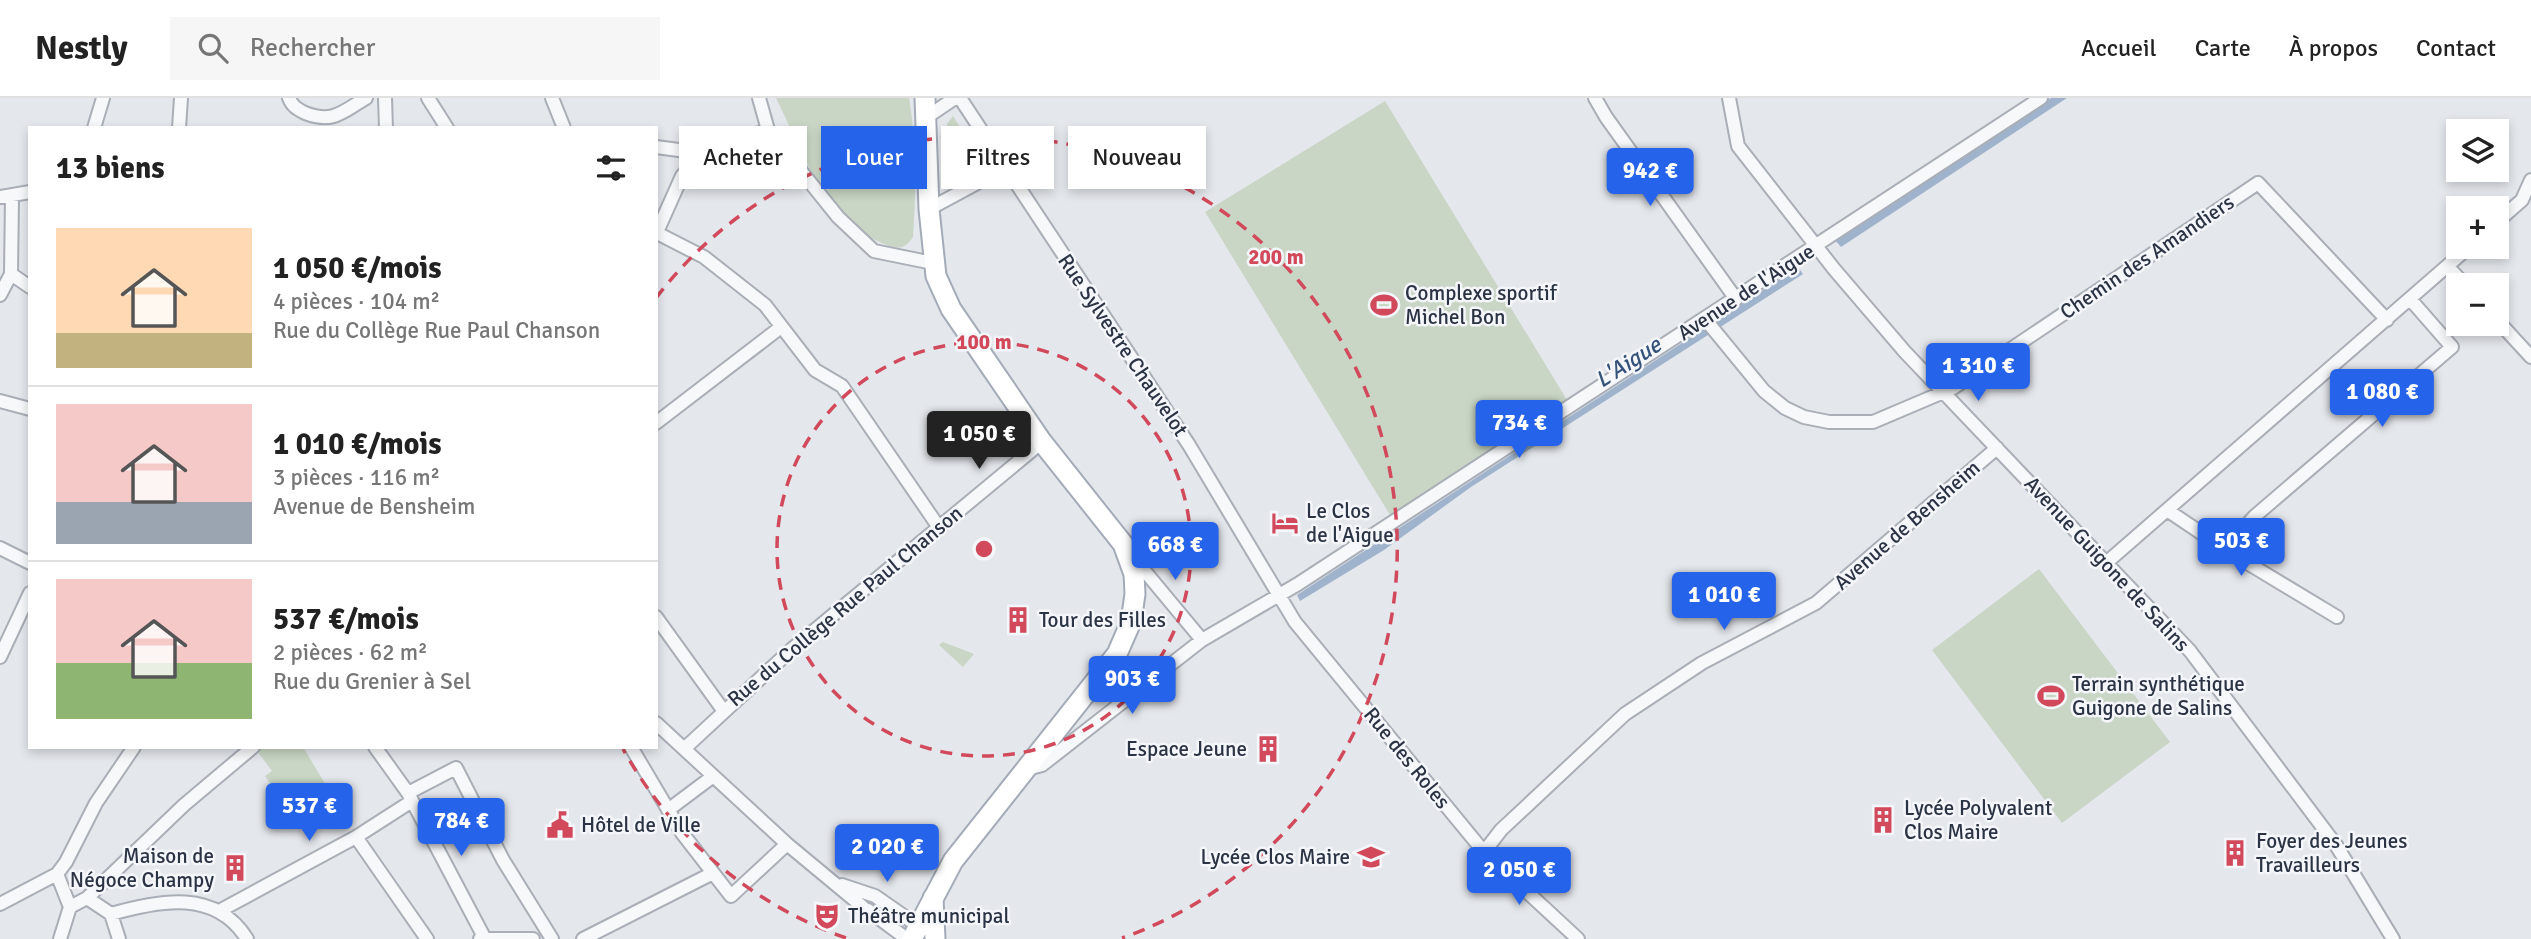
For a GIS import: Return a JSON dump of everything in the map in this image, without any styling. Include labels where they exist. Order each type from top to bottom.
[{"type":"main road","points":[[921,937],[934,893],[953,862],[1117,654],[1131,622],[1135,594],[1134,574],[1122,544],[1042,442],[951,309],[933,263],[926,108]]},
{"type":"street","points":[[95,126],[103,98]]},
{"type":"street","points":[[179,126],[181,98]]},
{"type":"street","points":[[289,98],[293,106],[321,124],[366,98]]},
{"type":"street","points":[[385,98],[386,126]]},
{"type":"street","points":[[428,98],[446,126]]},
{"type":"street","points":[[552,98],[563,126]]},
{"type":"street","points":[[759,98],[767,126]]},
{"type":"street","points":[[926,108],[957,98]]},
{"type":"street","name":"Rue Sylvestre Chauvelot","points":[[957,98],[976,126]]},
{"type":"street","points":[[1595,98],[1605,117],[1736,299]]},
{"type":"street","name":"Avenue Guigone de Salins","points":[[1729,98],[1738,146],[1829,262],[1905,352],[2190,651],[2336,845],[2393,939]]},
{"type":"street","name":"Avenue de l'Aigue","points":[[1024,770],[1042,765],[1202,640],[1279,595],[1710,325],[1736,299],[1819,248],[2040,98]]},
{"type":"street","points":[[658,147],[679,150]]},
{"type":"street","points":[[807,178],[838,217],[874,251],[933,263]]},
{"type":"street","points":[[2509,211],[2522,200],[2531,180]]},
{"type":"street","points":[[658,229],[679,183]]},
{"type":"street","name":"Chemin des Amandiers","points":[[1710,325],[1774,400],[1804,417],[1850,424],[1873,422],[1945,393],[2258,183],[2387,320]]},
{"type":"street","points":[[929,209],[966,189]]},
{"type":"street","name":"Rue Sylvestre Chauvelot","points":[[1019,189],[1189,445],[1279,595]]},
{"type":"street","points":[[0,295],[11,274],[6,197],[28,192]]},
{"type":"street","points":[[658,234],[704,257],[765,305],[815,370],[842,386],[937,526]]},
{"type":"street","points":[[2106,563],[2455,259]]},
{"type":"street","points":[[2447,266],[2454,273]]},
{"type":"street","points":[[11,274],[28,286]]},
{"type":"street","points":[[2225,549],[2255,516],[2452,347],[2410,299]]},
{"type":"street","points":[[658,421],[781,327]]},
{"type":"street","points":[[2509,333],[2531,357]]},
{"type":"street","points":[[0,401],[28,408]]},
{"type":"street","name":"Rue du Collège Rue Paul Chanson","points":[[685,748],[723,710],[937,526],[1042,442]]},
{"type":"street","name":"Avenue de Bensheim","points":[[1484,852],[1501,830],[1557,775],[1625,714],[1702,663],[1816,603],[1997,448]]},
{"type":"street","points":[[2168,510],[2225,549],[2337,617]]},
{"type":"street","points":[[1122,544],[1202,640]]},
{"type":"street","points":[[0,548],[28,562]]},
{"type":"street","points":[[1135,594],[1160,590]]},
{"type":"street","name":"Rue des Roles","points":[[1279,595],[1295,622],[1484,852],[1578,939]]},
{"type":"street","points":[[0,657],[28,597]]},
{"type":"street","points":[[658,620],[723,710]]},
{"type":"street","points":[[658,725],[787,844],[865,909],[921,937]]},
{"type":"street","points":[[0,904],[57,874],[96,803],[133,749]]},
{"type":"street","points":[[70,907],[87,898],[184,805],[251,749]]},
{"type":"street","points":[[377,749],[410,797],[482,938],[533,939]]},
{"type":"street","points":[[632,749],[668,810],[711,874],[731,896],[787,844]]},
{"type":"street","points":[[221,910],[356,837],[410,797],[456,768],[503,860],[552,939]]},
{"type":"street","points":[[668,810],[712,777]]},
{"type":"street","points":[[356,837],[427,939]]},
{"type":"street","points":[[57,874],[70,907],[60,939]]},
{"type":"street","points":[[583,939],[711,874]]},
{"type":"street","points":[[833,882],[875,896],[921,937]]},
{"type":"street","points":[[87,898],[111,914],[119,939]]},
{"type":"street","points":[[111,914],[143,905],[177,902],[221,910],[236,921],[247,939]]},
{"type":"green space","points":[[776,98],[909,98],[912,126],[821,126],[821,187],[807,162],[807,126],[790,126]]},
{"type":"green space","name":"Complexe sportif Michel Bon","points":[[1385,101],[1567,400],[1390,515],[1205,212]]},
{"type":"green space","points":[[953,116],[959,126],[947,126]]},
{"type":"green space","points":[[822,189],[915,189],[913,237],[903,247],[882,243],[845,218]]},
{"type":"green space","name":"Terrain synthétique Guigone de Salins","points":[[2039,569],[2170,742],[2062,823],[1932,650]]},
{"type":"green space","points":[[943,642],[974,654],[963,667],[939,645]]},
{"type":"green space","points":[[256,749],[304,749],[327,787],[327,804],[297,822],[265,776],[272,771]]},
{"type":"water","points":[[2051,98],[2067,98],[1841,247],[1835,240]]},
{"type":"water","points":[[1798,267],[1803,274],[1471,487],[1384,550],[1300,601],[1297,595]]},
{"type":"place","name":"Complexe sportif Michel Bon","points":[[1384,305]]},
{"type":"place","name":"Le Clos de l'Aigue","points":[[1285,523]]},
{"type":"place","name":"Tour des Filles","points":[[1018,620]]},
{"type":"place","name":"Terrain synthétique Guigone de Salins","points":[[2051,696]]},
{"type":"place","name":"Espace Jeune","points":[[1268,749]]},
{"type":"place","name":"Lycée Polyvalent Clos Maire","points":[[1883,820]]},
{"type":"place","name":"Hôtel de Ville","points":[[560,825]]},
{"type":"place","name":"Foyer des Jeunes Travailleurs","points":[[2235,853]]},
{"type":"place","name":"Lycée Clos Maire","points":[[1371,857]]},
{"type":"place","name":"Maison de Négoce Champy","points":[[235,868]]},
{"type":"place","name":"Théâtre municipal","points":[[827,916]]},
{"type":"water label","name":"L'Aigue","points":[[1628,362]]}]
